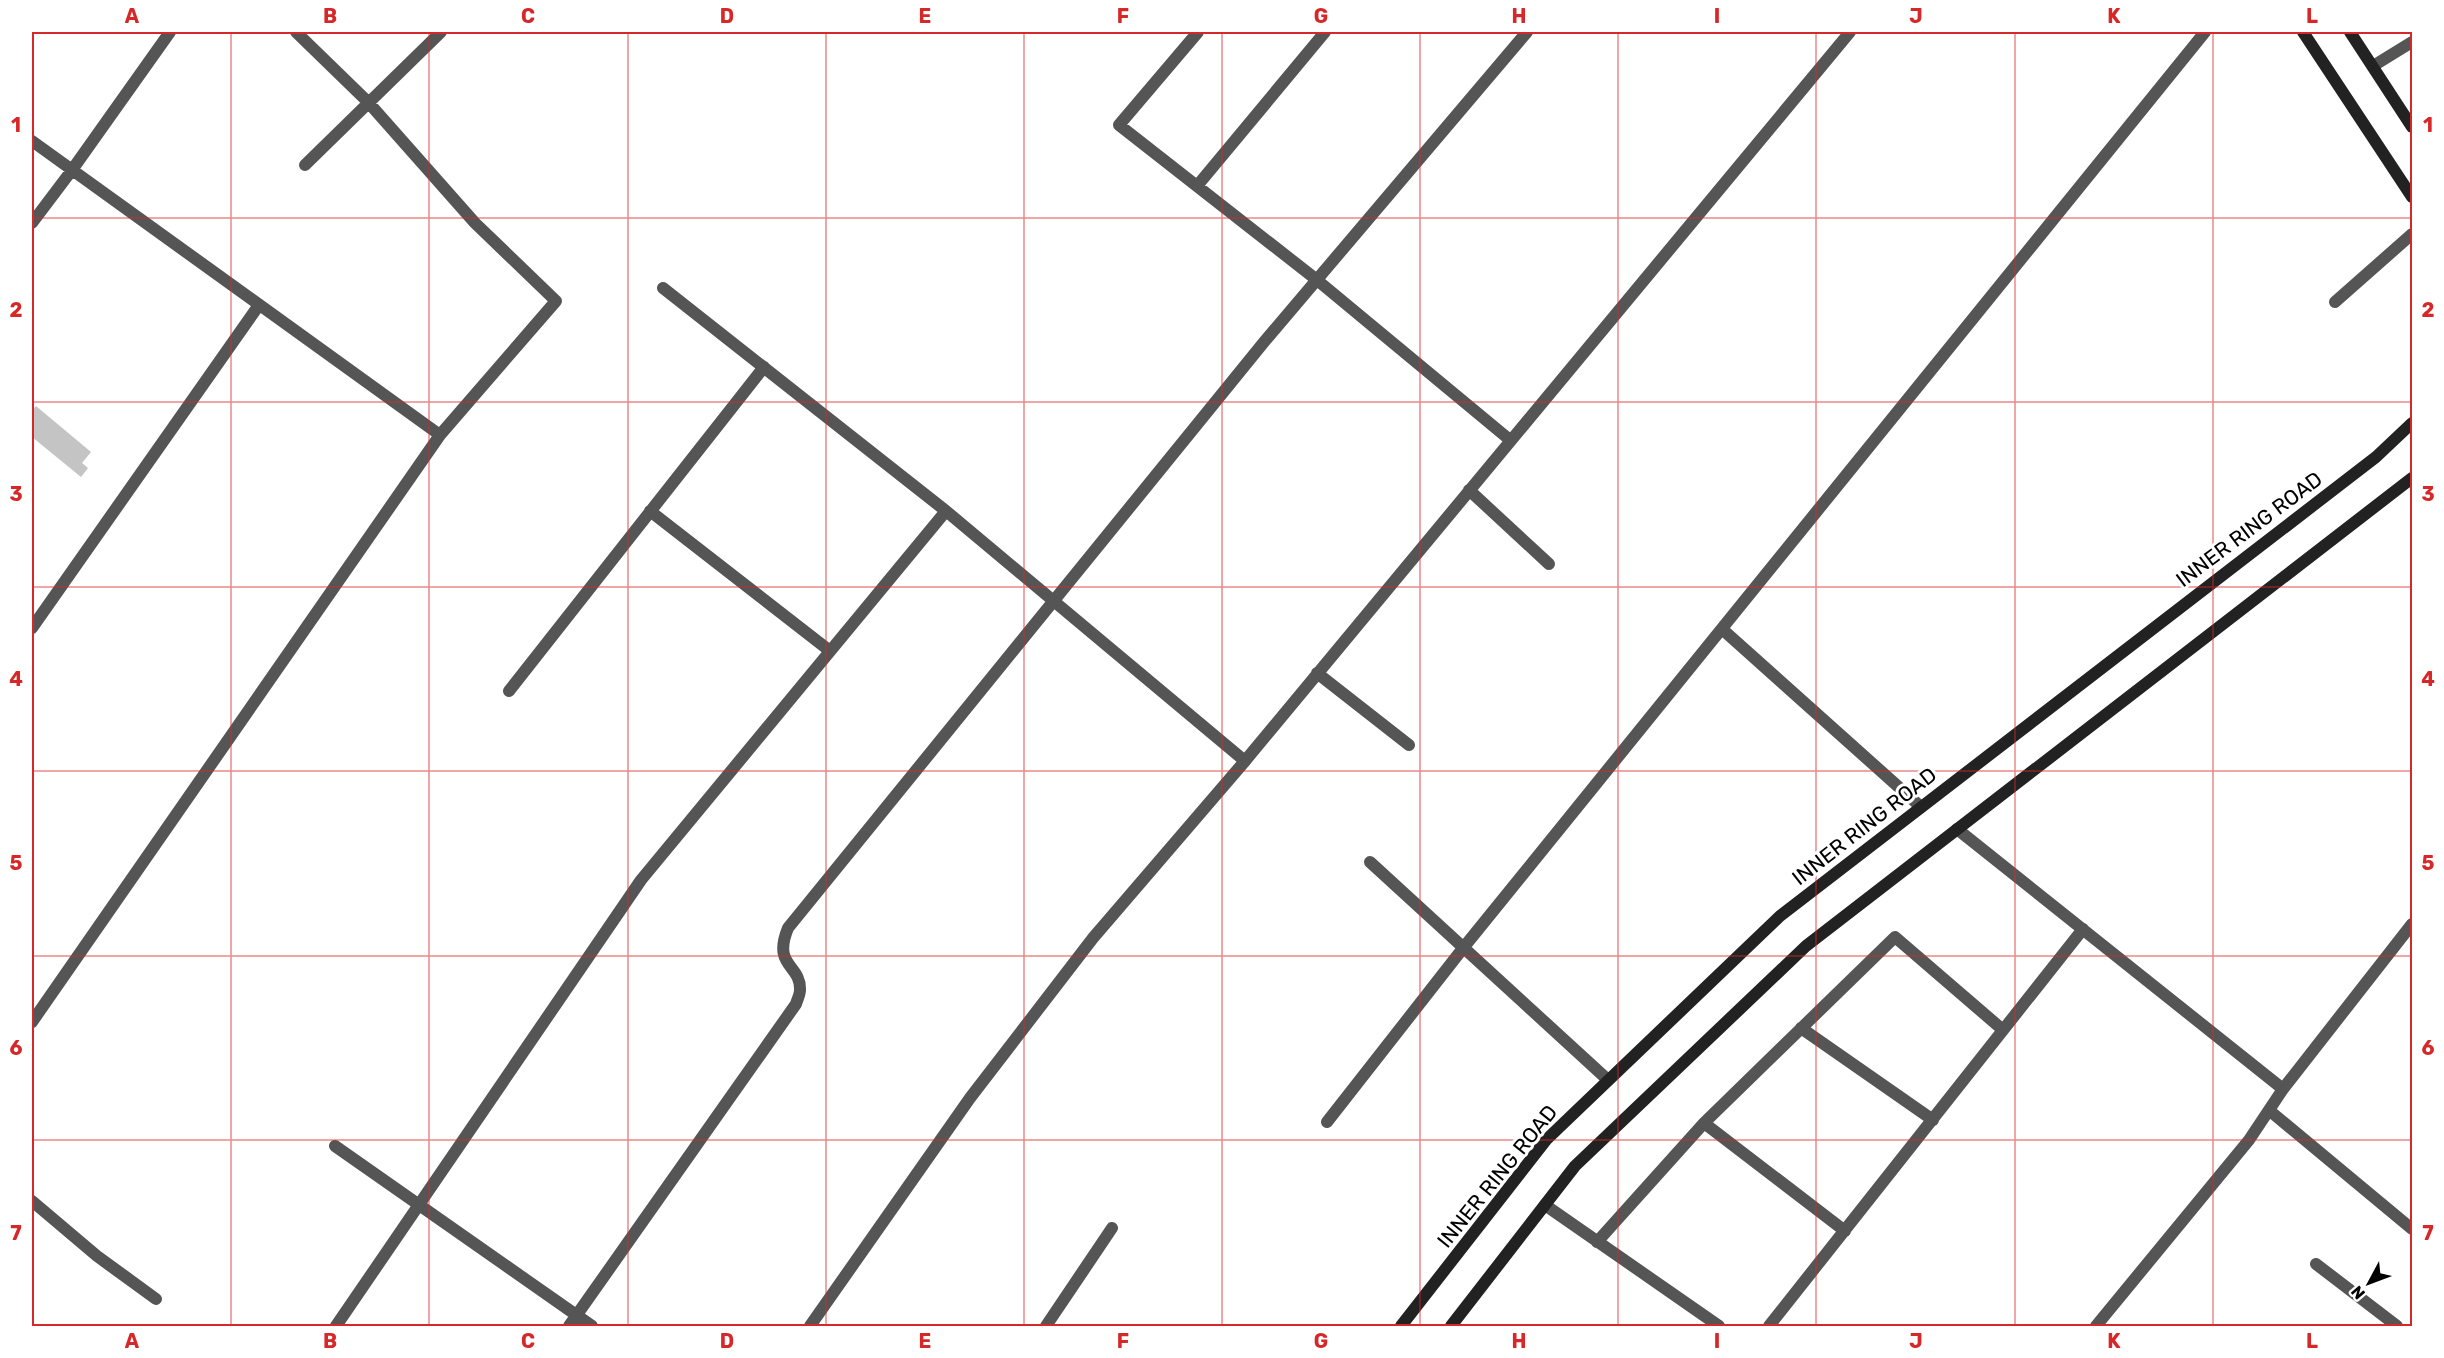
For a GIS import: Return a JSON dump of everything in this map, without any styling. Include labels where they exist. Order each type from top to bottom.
[{"type":"main road","points":[[2303,32],[2412,198]]},
{"type":"main road","points":[[2350,32],[2412,127]]},
{"type":"main road","name":"INNER RING ROAD","points":[[1401,1326],[1546,1140],[1780,916],[2376,457],[2412,423]]},
{"type":"main road","points":[[1451,1326],[1575,1166],[1806,946],[2412,478]]},
{"type":"street","points":[[32,223],[170,32]]},
{"type":"street","points":[[32,1022],[440,435],[556,301],[475,223],[368,102],[296,32]]},
{"type":"street","points":[[304,165],[441,32]]},
{"type":"street","points":[[1198,32],[1119,125],[1317,280],[1510,440]]},
{"type":"street","points":[[1197,186],[1325,32]]},
{"type":"street","points":[[573,1321],[796,1004],[800,990],[796,977],[785,960],[781,944],[788,928],[1317,280],[1527,32]]},
{"type":"street","points":[[810,1326],[970,1098],[1093,938],[1245,761],[1850,32]]},
{"type":"street","points":[[1327,1122],[1464,947],[2205,32]]},
{"type":"street","points":[[2373,66],[2412,42]]},
{"type":"street","points":[[32,141],[440,435]]},
{"type":"street","points":[[2335,302],[2412,234]]},
{"type":"street","points":[[663,288],[946,511],[1245,761]]},
{"type":"street","points":[[32,627],[259,305]]},
{"type":"street","points":[[509,691],[764,367]]},
{"type":"street","points":[[1469,490],[1549,564]]},
{"type":"street","points":[[336,1326],[641,880],[946,511]]},
{"type":"street","points":[[650,512],[830,651]]},
{"type":"street","points":[[1722,629],[1921,807]]},
{"type":"street","points":[[1317,673],[1409,745]]},
{"type":"street","points":[[1957,829],[2283,1089]]},
{"type":"street","points":[[1370,862],[1608,1080]]},
{"type":"street","points":[[2096,1326],[2249,1140],[2283,1089],[2412,924]]},
{"type":"street","points":[[1769,1326],[2083,929]]},
{"type":"street","points":[[1597,1242],[1704,1124],[1894,937],[2003,1030]]},
{"type":"street","points":[[1801,1028],[1933,1120]]},
{"type":"street","points":[[2270,1111],[2412,1229]]},
{"type":"street","points":[[1704,1124],[1845,1231]]},
{"type":"street","points":[[335,1146],[419,1204],[573,1321],[592,1326]]},
{"type":"street","points":[[32,1202],[97,1256],[156,1299]]},
{"type":"street","points":[[1545,1205],[1719,1326]]},
{"type":"street","points":[[1046,1326],[1112,1228]]},
{"type":"street","points":[[2316,1264],[2397,1326]]},
{"type":"building","points":[[36,406],[91,452],[82,463],[88,468],[81,477],[32,437],[32,411]]}]
